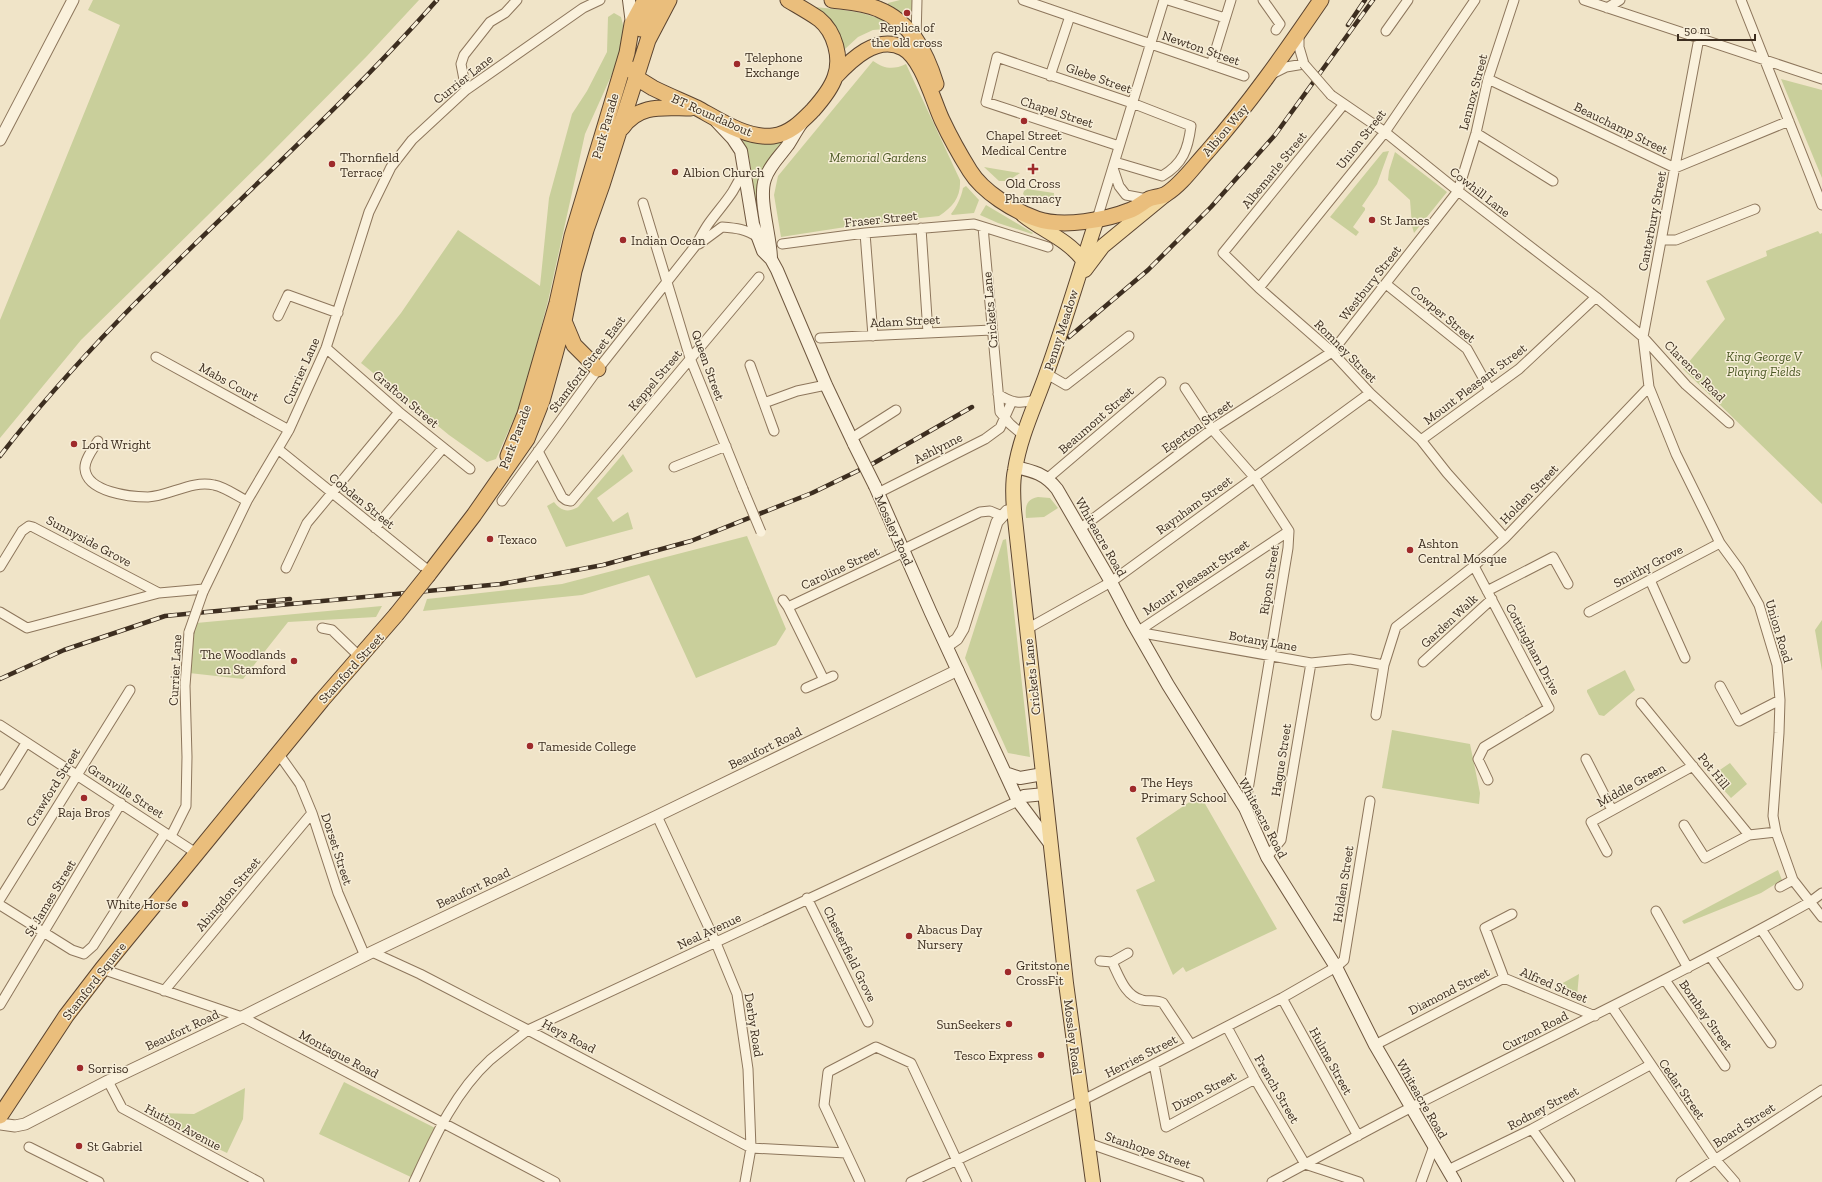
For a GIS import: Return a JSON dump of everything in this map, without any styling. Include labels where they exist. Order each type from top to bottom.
[{"type":"highway","name":"Park Parade","points":[[500,477],[525,414],[557,303],[572,236],[627,52],[632,24],[644,0]]},
{"type":"highway","points":[[627,52],[657,0]]},
{"type":"highway","name":"Park Parade","points":[[500,477],[515,458],[527,439],[542,401],[564,321],[574,271],[586,230],[618,137],[636,76],[651,35],[669,0]]},
{"type":"highway","name":"BT Roundabout","points":[[627,52],[628,62],[636,76],[653,88],[751,134],[774,136],[787,132],[802,122],[827,92],[835,77],[838,64],[837,52],[831,35],[819,20],[788,0]]},
{"type":"highway","points":[[832,0],[878,8],[905,25],[925,52],[936,84],[942,121]]},
{"type":"highway","name":"Albion Way","points":[[942,121],[971,173],[997,198],[1022,214],[1045,222],[1062,224],[1097,219],[1132,210],[1149,200],[1165,195],[1183,179],[1239,116],[1321,0]]},
{"type":"highway","points":[[835,77],[858,56],[873,47],[889,44],[904,48],[912,57],[925,77],[942,121]]},
{"type":"highway","points":[[618,137],[628,120],[644,110],[659,108],[696,108]]},
{"type":"highway","points":[[564,321],[574,345],[598,369]]},
{"type":"highway","name":"Stamford Street","points":[[196,853],[322,700],[361,658],[396,616],[474,515],[500,477]]},
{"type":"highway","name":"Stamford Square","points":[[0,1116],[66,1016],[196,853]]},
{"type":"main road","points":[[629,0],[632,24]]},
{"type":"main road","points":[[711,116],[725,129],[737,145],[743,157],[750,210],[763,251],[772,259]]},
{"type":"main road","points":[[772,259],[764,200],[765,178],[802,122]]},
{"type":"main road","points":[[1075,286],[1091,260],[1103,246],[1165,195]]},
{"type":"main road","points":[[1022,214],[1038,227],[1067,243],[1083,260]]},
{"type":"main road","name":"Penny Meadow","points":[[1008,513],[1013,489],[1015,467],[1024,436],[1036,400],[1047,374],[1097,219]]},
{"type":"main road","name":"Mossley Road","points":[[772,259],[826,385],[876,490],[1018,801],[1051,845],[1066,982],[1093,1182]]},
{"type":"main road","points":[[1015,467],[1035,472],[1048,478]]},
{"type":"main road","name":"Whiteacre Road","points":[[1048,478],[1057,489],[1081,528],[1168,684],[1245,808],[1267,857],[1336,968],[1375,1045],[1455,1182]]},
{"type":"main road","name":"Crickets Lane","points":[[1008,513],[1027,629],[1051,845]]},
{"type":"main road","points":[[1005,773],[1020,778],[1043,774]]},
{"type":"main road","points":[[1018,801],[1024,796],[1045,794]]},
{"type":"street","points":[[0,140],[73,0]]},
{"type":"street","points":[[466,90],[461,64],[464,55],[490,22],[505,13],[517,0]]},
{"type":"street","name":"Currier Lane","points":[[168,835],[186,806],[187,757],[185,686],[189,632],[204,591],[247,502],[289,430],[326,348],[369,212],[391,167],[412,140],[466,90],[583,8],[600,0]]},
{"type":"street","points":[[916,39],[917,0]]},
{"type":"street","name":"Newton Street","points":[[1023,0],[1244,76]]},
{"type":"street","name":"Penny Meadow","points":[[1097,219],[1164,0]]},
{"type":"street","points":[[1168,0],[1225,18]]},
{"type":"street","points":[[1211,65],[1231,0]]},
{"type":"street","points":[[1263,0],[1280,24],[1276,30]]},
{"type":"street","points":[[1386,31],[1408,0]]},
{"type":"street","name":"Union Street","points":[[1259,288],[1385,132],[1475,0]]},
{"type":"street","name":"Lennox Street","points":[[1458,191],[1476,133],[1488,79],[1514,0]]},
{"type":"street","points":[[1584,0],[1822,79]]},
{"type":"street","points":[[1607,8],[1620,0]]},
{"type":"street","points":[[1741,0],[1822,205]]},
{"type":"street","points":[[1050,76],[1070,16]]},
{"type":"street","name":"Cowhill Lane","points":[[1300,31],[1299,47],[1304,64],[1331,95],[1385,132],[1458,191],[1596,297],[1643,337]]},
{"type":"street","name":"Canterbury Street","points":[[1643,337],[1699,38]]},
{"type":"street","name":"Glebe Street","points":[[986,102],[997,57],[1132,103],[1191,126],[1182,159],[1174,169],[1162,176],[1114,165]]},
{"type":"street","points":[[1268,76],[1286,66],[1304,64]]},
{"type":"street","name":"Beauchamp Street","points":[[1488,79],[1675,168],[1789,121]]},
{"type":"street","name":"Chapel Street","points":[[986,102],[1119,146]]},
{"type":"street","name":"Albemarle Street","points":[[1223,253],[1344,104]]},
{"type":"street","points":[[1476,133],[1553,181]]},
{"type":"street","points":[[1114,165],[1119,186],[1126,195],[1149,200]]},
{"type":"street","name":"Stamford Street East","points":[[502,501],[598,369],[696,246],[708,224],[731,196],[739,183],[744,167]]},
{"type":"street","name":"Westbury Street","points":[[1332,352],[1458,191]]},
{"type":"street","name":"Queen Street","points":[[643,203],[668,281],[690,358],[761,532]]},
{"type":"street","points":[[1661,240],[1676,240],[1755,209]]},
{"type":"street","name":"Fraser Street","points":[[782,244],[865,233],[974,224],[1048,247]]},
{"type":"street","name":"Stamford Street East","points":[[696,246],[722,227],[740,228],[753,233],[758,238]]},
{"type":"street","name":"Crickets Lane","points":[[983,227],[1000,412],[1005,419],[1024,436]]},
{"type":"street","points":[[921,228],[928,333]]},
{"type":"street","points":[[865,233],[873,336]]},
{"type":"street","name":"Romney Street","points":[[1223,253],[1259,288],[1332,352],[1370,393],[1422,440],[1447,472],[1505,538]]},
{"type":"street","name":"Keppel Street","points":[[538,451],[562,497],[571,501],[759,277]]},
{"type":"street","name":"Cowper Street","points":[[1386,284],[1467,349],[1490,390]]},
{"type":"street","points":[[278,316],[288,295],[338,313]]},
{"type":"street","name":"Mount Pleasant Street","points":[[1422,440],[1519,369],[1596,297]]},
{"type":"street","name":"Adam Street","points":[[820,338],[992,330]]},
{"type":"street","points":[[1047,374],[1066,385],[1129,336]]},
{"type":"street","name":"Union Road","points":[[1643,337],[1649,387],[1676,454],[1720,543],[1739,569],[1759,605],[1777,666],[1780,700],[1773,816],[1776,832],[1793,880],[1822,917]]},
{"type":"street","name":"Clarence Road","points":[[1643,337],[1686,385],[1729,423]]},
{"type":"street","name":"Grafton Street","points":[[326,348],[399,412],[470,469]]},
{"type":"street","name":"Egerton Street","points":[[1081,528],[1212,429],[1332,352]]},
{"type":"street","name":"Mabs Court","points":[[156,357],[289,430]]},
{"type":"street","points":[[750,365],[774,430]]},
{"type":"street","name":"Beaumont Street","points":[[1048,478],[1161,382]]},
{"type":"street","points":[[764,403],[797,391],[826,385]]},
{"type":"street","name":"Holden Street","points":[[1376,715],[1384,666],[1396,627],[1474,566],[1505,538],[1649,387]]},
{"type":"street","name":"Ripon Street","points":[[1185,388],[1212,429],[1254,477],[1289,531],[1288,548],[1245,808]]},
{"type":"street","name":"Raynham Street","points":[[1027,629],[1112,582],[1370,393]]},
{"type":"street","points":[[998,394],[1006,400],[1021,404],[1036,400]]},
{"type":"street","points":[[1005,419],[1012,401]]},
{"type":"street","points":[[853,441],[896,410]]},
{"type":"street","points":[[286,568],[307,523],[399,412]]},
{"type":"street","name":"Ashlynne","points":[[876,490],[985,439],[1000,428],[1005,419]]},
{"type":"street","points":[[98,441],[87,460],[85,468],[88,477],[98,486],[112,493],[149,497],[198,484],[215,485],[247,502]]},
{"type":"street","points":[[674,467],[726,446]]},
{"type":"street","points":[[375,528],[443,448]]},
{"type":"street","name":"Cobden Street","points":[[278,449],[429,573]]},
{"type":"street","name":"Caroline Street","points":[[824,680],[785,603],[903,551],[980,512],[990,511],[1008,513]]},
{"type":"street","name":"Penny Meadow","points":[[947,646],[957,639],[963,629],[997,522],[1008,513]]},
{"type":"street","name":"Sunnyside Grove","points":[[0,567],[22,532],[29,526],[159,593]]},
{"type":"street","name":"Mount Pleasant Street","points":[[1138,632],[1289,531]]},
{"type":"street","name":"Smithy Grove","points":[[1589,612],[1720,543]]},
{"type":"street","name":"Garden Walk","points":[[1423,662],[1490,595],[1553,557],[1568,584]]},
{"type":"street","name":"Cottingham Drive","points":[[1474,566],[1549,708],[1484,747],[1478,759],[1488,780]]},
{"type":"street","points":[[1650,580],[1686,658]]},
{"type":"street","points":[[0,612],[27,628],[159,593],[204,591]]},
{"type":"street","points":[[322,628],[332,630],[361,658]]},
{"type":"street","name":"Botany Lane","points":[[1138,632],[1311,663],[1350,659],[1384,666]]},
{"type":"street","name":"Hague Street","points":[[1267,857],[1281,840],[1311,663]]},
{"type":"street","name":"Beaufort Road","points":[[0,1124],[15,1126],[25,1124],[108,1081],[242,1018],[368,954],[958,670]]},
{"type":"street","points":[[806,688],[833,676]]},
{"type":"street","points":[[1720,686],[1739,722],[1780,700]]},
{"type":"street","name":"Crawford Street","points":[[0,899],[76,774],[130,690]]},
{"type":"street","name":"Pot Hill","points":[[1641,703],[1749,835]]},
{"type":"street","name":"Granville Street","points":[[0,725],[196,853]]},
{"type":"street","points":[[0,785],[26,743]]},
{"type":"street","name":"Dorset Street","points":[[278,753],[300,784],[312,813],[338,893],[368,954]]},
{"type":"street","points":[[1586,759],[1612,810]]},
{"type":"street","name":"Middle Green","points":[[1607,852],[1590,822],[1693,766]]},
{"type":"street","name":"Neal Avenue","points":[[414,1182],[442,1124],[466,1088],[489,1061],[528,1030],[1018,801]]},
{"type":"street","name":"Holden Street","points":[[1336,968],[1344,960],[1370,801]]},
{"type":"street","name":"St James Street","points":[[0,1005],[121,803]]},
{"type":"street","name":"Abingdon Street","points":[[164,991],[312,813]]},
{"type":"street","name":"Derby Road","points":[[657,816],[716,942],[737,994],[748,1069],[751,1148],[745,1182]]},
{"type":"street","points":[[1684,825],[1705,858],[1749,835],[1776,832]]},
{"type":"street","name":"Stamford Square","points":[[44,933],[72,950],[84,954],[93,946],[168,835]]},
{"type":"street","points":[[1780,887],[1793,880]]},
{"type":"street","name":"Curzon Road","points":[[1272,1182],[1411,1107],[1612,1008],[1761,929],[1810,902],[1822,893]]},
{"type":"street","name":"Chesterfield Grove","points":[[808,898],[868,1022]]},
{"type":"street","points":[[0,905],[44,933]]},
{"type":"street","points":[[1656,911],[1688,968]]},
{"type":"street","name":"Diamond Street","points":[[1375,1045],[1504,978],[1485,928],[1512,914]]},
{"type":"street","points":[[1761,929],[1798,985]]},
{"type":"street","points":[[1100,961],[1112,962],[1128,953]]},
{"type":"street","name":"Heys Road","points":[[368,954],[420,974],[751,1148]]},
{"type":"street","points":[[1710,956],[1771,1043]]},
{"type":"street","points":[[1112,962],[1130,995],[1141,1000],[1158,1001],[1163,1003],[1191,1045]]},
{"type":"street","name":"Herries Street","points":[[911,1182],[1081,1101],[1282,998],[1336,968]]},
{"type":"street","name":"Montague Road","points":[[102,969],[242,1018],[555,1182]]},
{"type":"street","name":"Alfred Street","points":[[1504,978],[1595,1016]]},
{"type":"street","name":"Bombay Street","points":[[1665,980],[1725,1066]]},
{"type":"street","name":"Hulme Street","points":[[1282,998],[1358,1136]]},
{"type":"street","name":"Cedar Street","points":[[1612,1008],[1715,1159],[1735,1182]]},
{"type":"street","name":"French Street","points":[[1227,1026],[1255,1079],[1305,1164]]},
{"type":"street","points":[[860,1182],[824,1105],[828,1072],[876,1047],[911,1064],[967,1182]]},
{"type":"street","name":"Dixon Street","points":[[1154,1064],[1166,1127],[1255,1079]]},
{"type":"street","name":"Rodney Street","points":[[1448,1170],[1532,1129],[1650,1065]]},
{"type":"street","name":"Hutton Avenue","points":[[108,1081],[122,1108],[259,1182]]},
{"type":"street","name":"Board Street","points":[[1681,1182],[1822,1091]]},
{"type":"street","points":[[1532,1129],[1570,1182]]},
{"type":"street","name":"Stanhope Street","points":[[1088,1143],[1199,1182]]},
{"type":"street","points":[[1421,1182],[1434,1146]]},
{"type":"street","points":[[29,1147],[99,1182]]},
{"type":"street","points":[[751,1148],[846,1153]]},
{"type":"street","points":[[1305,1164],[1359,1182]]},
{"type":"green space","points":[[93,0],[419,0],[367,56],[264,160],[81,340],[0,438],[0,320],[120,25],[88,10]]},
{"type":"green space","points":[[900,0],[913,0],[914,11],[912,12],[907,9],[901,14],[888,7],[888,3]]},
{"type":"green space","points":[[814,7],[857,12],[878,18],[897,28],[873,30],[858,37],[845,49],[840,38]]},
{"type":"green space","points":[[614,13],[621,17],[624,29],[617,63],[585,134],[548,301],[522,400],[496,459],[487,462],[449,435],[361,363],[401,313],[458,230],[540,286],[549,198],[572,114],[587,91],[607,52],[608,17]]},
{"type":"green space","name":"Memorial Gardens","points":[[873,61],[881,66],[889,68],[906,64],[960,180],[959,192],[955,201],[939,216],[865,224],[781,237],[774,195],[778,176]]},
{"type":"green space","points":[[1781,79],[1822,90],[1822,178]]},
{"type":"green space","points":[[746,138],[780,139],[782,143],[763,170],[760,177],[758,202],[756,203],[749,157],[743,141]]},
{"type":"green space","points":[[1389,151],[1377,184],[1362,206],[1365,210],[1353,227],[1359,232],[1356,236],[1330,217],[1383,152]]},
{"type":"green space","points":[[1395,152],[1447,192],[1414,233],[1410,200],[1388,180],[1389,171]]},
{"type":"green space","points":[[984,167],[1020,173],[1008,181],[999,181]]},
{"type":"green space","points":[[966,186],[979,200],[974,213],[952,215],[951,214],[958,202],[963,188]]},
{"type":"green space","points":[[1027,189],[1054,193],[1053,204],[1025,196],[1023,194]]},
{"type":"green space","points":[[986,205],[1033,233],[1032,234],[998,223],[980,215]]},
{"type":"green space","name":"King George V Playing Fields","points":[[1818,231],[1820,234],[1822,233],[1822,504],[1683,369],[1725,319],[1706,281],[1767,256],[1766,251]]},
{"type":"green space","points":[[623,454],[633,471],[597,498],[613,522],[628,512],[633,529],[566,547],[547,506],[554,502],[565,510],[571,510],[578,507]]},
{"type":"green space","points":[[1034,498],[1050,498],[1058,508],[1044,517],[1026,518],[1027,504]]},
{"type":"green space","points":[[747,536],[786,629],[776,645],[696,678],[649,575],[582,595],[423,611],[427,599],[562,584]]},
{"type":"green space","points":[[1006,539],[1030,757],[1008,753],[965,658],[1003,540]]},
{"type":"green space","points":[[382,606],[376,617],[288,622],[243,679],[189,673],[191,643],[196,623]]},
{"type":"green space","points":[[1822,620],[1822,671],[1815,630]]},
{"type":"green space","points":[[1625,670],[1635,690],[1604,716],[1599,715],[1587,690]]},
{"type":"green space","points":[[1392,730],[1470,744],[1480,793],[1479,804],[1382,788]]},
{"type":"green space","points":[[1730,763],[1747,784],[1731,798],[1711,776]]},
{"type":"green space","points":[[1200,795],[1277,929],[1186,972],[1183,967],[1173,975],[1136,890],[1155,881],[1136,838]]},
{"type":"green space","points":[[1778,870],[1782,880],[1761,893],[1684,924],[1682,921]]},
{"type":"green space","points":[[1579,974],[1577,997],[1552,989]]},
{"type":"green space","points":[[344,1082],[437,1129],[413,1178],[319,1134]]},
{"type":"green space","points":[[245,1088],[243,1119],[227,1153],[156,1119],[158,1113],[194,1114]]},
{"type":"railway","points":[[0,456],[50,395],[104,336],[384,58],[437,0]]},
{"type":"railway","points":[[1348,25],[1365,0]]},
{"type":"railway","points":[[1069,337],[1148,270],[1211,207],[1275,135],[1373,0]]},
{"type":"railway","points":[[0,679],[64,650],[165,616],[501,584],[603,565],[691,541],[812,493],[874,463],[972,407]]},
{"type":"railway","points":[[258,602],[290,599]]},
{"type":"place","name":"Replica of the old cross","points":[[907,13]]},
{"type":"place","name":"Telephone Exchange","points":[[737,64]]},
{"type":"place","name":"Chapel Street Medical Centre","points":[[1024,121]]},
{"type":"place","name":"Thornfield Terrace","points":[[332,164]]},
{"type":"place","name":"Old Cross Pharmacy","points":[[1033,169]]},
{"type":"place","name":"Albion Church","points":[[675,172]]},
{"type":"place","name":"St James","points":[[1372,220]]},
{"type":"place","name":"Indian Ocean","points":[[623,240]]},
{"type":"place","name":"Lord Wright","points":[[74,444]]},
{"type":"place","name":"Texaco","points":[[490,539]]},
{"type":"place","name":"Ashton Central Mosque","points":[[1410,550]]},
{"type":"place","name":"The Woodlands on Stamford","points":[[294,661]]},
{"type":"place","name":"Tameside College","points":[[530,746]]},
{"type":"place","name":"The Heys Primary School","points":[[1133,789]]},
{"type":"place","name":"Raja Bros","points":[[84,798]]},
{"type":"place","name":"White Horse","points":[[185,904]]},
{"type":"place","name":"Abacus Day Nursery","points":[[909,936]]},
{"type":"place","name":"Gritstone CrossFit","points":[[1008,972]]},
{"type":"place","name":"SunSeekers","points":[[1009,1024]]},
{"type":"place","name":"Tesco Express","points":[[1041,1055]]},
{"type":"place","name":"Sorriso","points":[[80,1068]]},
{"type":"place","name":"St Gabriel","points":[[79,1146]]}]
